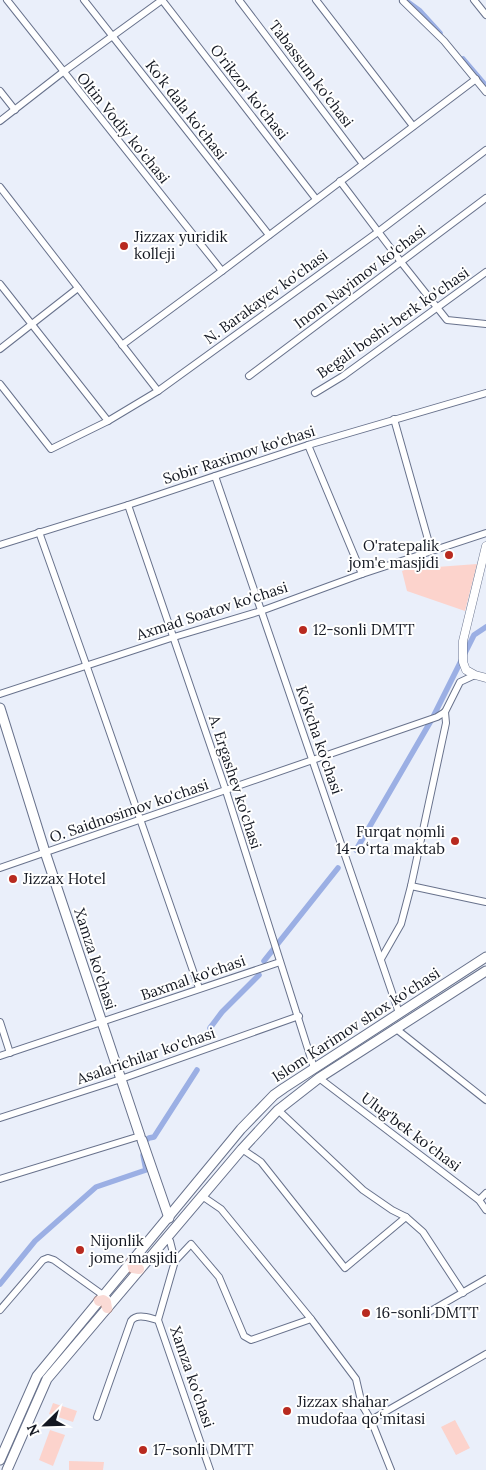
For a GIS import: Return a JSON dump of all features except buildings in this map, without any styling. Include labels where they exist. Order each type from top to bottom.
[{"type":"main road","name":"Xamza ko'chasi","points":[[0,708],[102,1022],[169,1218]]},
{"type":"main road","name":"Islom Karimov shox ko'chasi","points":[[7,1470],[47,1379],[136,1265],[169,1218],[242,1129],[274,1096],[486,957]]},
{"type":"main road","name":"Islom Karimov shox ko'chasi","points":[[136,1265],[163,1241],[242,1148],[278,1110],[319,1078],[486,971]]},
{"type":"main road","name":"Islom Karimov shox ko'chasi","points":[[0,1460],[4,1441],[38,1376],[106,1302]]},
{"type":"street","name":"Oltin Vodiy ko'chasi","points":[[7,0],[222,272]]},
{"type":"street","name":"Ko'k dala ko'chasi","points":[[84,0],[269,235]]},
{"type":"street","points":[[0,121],[63,72],[162,0]]},
{"type":"street","name":"O'rikzor ko'chasi","points":[[162,0],[316,199]]},
{"type":"street","name":"Tabassum ko'chasi","points":[[239,0],[363,164]]},
{"type":"street","points":[[316,0],[413,126]]},
{"type":"street","points":[[474,0],[486,15]]},
{"type":"street","points":[[403,1],[444,41],[486,92]]},
{"type":"street","points":[[122,344],[222,272],[476,79]]},
{"type":"street","points":[[0,91],[15,110]]},
{"type":"street","name":"N. Barakayev ko'chasi","points":[[0,384],[52,449],[108,421],[158,391],[378,232],[486,150]]},
{"type":"street","points":[[340,181],[447,320],[486,324]]},
{"type":"street","points":[[0,187],[158,391]]},
{"type":"street","name":"Inom Nayimov ko'chasi","points":[[249,376],[486,198]]},
{"type":"street","name":"Begali boshi-berk ko'chasi","points":[[315,393],[343,376],[486,272]]},
{"type":"street","points":[[0,284],[108,421]]},
{"type":"street","points":[[0,349],[78,288]]},
{"type":"street","name":"Sobir Raximov ko'chasi","points":[[0,545],[308,445],[486,393]]},
{"type":"street","points":[[394,419],[431,550]]},
{"type":"street","points":[[308,445],[362,574]]},
{"type":"street","name":"Ko'kcha ko'chasi","points":[[215,476],[398,1013]]},
{"type":"street","name":"A. Ergashev ko'chasi","points":[[128,505],[226,791],[314,1068]]},
{"type":"street","points":[[39,532],[199,988]]},
{"type":"street","name":"Axmad Soatov ko'chasi","points":[[0,694],[174,637],[261,611],[431,550],[486,533]]},
{"type":"street","points":[[486,546],[463,641],[462,658],[466,670],[486,678]]},
{"type":"street","points":[[381,959],[401,924],[411,886],[446,723],[445,712],[460,682],[475,675]]},
{"type":"street","name":"O. Saidnosimov ko'chasi","points":[[0,868],[313,761],[437,717],[445,712]]},
{"type":"street","points":[[411,886],[486,902]]},
{"type":"street","name":"Baxmal ko'chasi","points":[[0,1056],[280,962]]},
{"type":"street","name":"Asalarichilar ko'chasi","points":[[0,1118],[121,1079],[299,1016]]},
{"type":"street","points":[[0,1022],[10,1053]]},
{"type":"street","points":[[395,1028],[486,1100]]},
{"type":"street","name":"Ulug'bek ko'chasi","points":[[319,1078],[480,1200],[486,1210]]},
{"type":"street","points":[[278,1110],[362,1190],[406,1217],[423,1232],[463,1293]]},
{"type":"street","points":[[0,1179],[142,1140]]},
{"type":"street","points":[[242,1148],[260,1162],[345,1268],[406,1217]]},
{"type":"street","points":[[480,1200],[486,1193]]},
{"type":"street","points":[[202,1196],[221,1209],[311,1319],[356,1379],[362,1405],[371,1420],[391,1470]]},
{"type":"street","points":[[163,1241],[170,1241],[175,1261]]},
{"type":"street","points":[[175,1261],[191,1244],[219,1277],[247,1339],[251,1340],[311,1319]]},
{"type":"street","points":[[0,1310],[43,1260],[48,1258],[54,1260],[106,1302]]},
{"type":"street","name":"Xamza ko'chasi","points":[[175,1261],[158,1320],[210,1470]]},
{"type":"street","points":[[429,1312],[486,1279]]},
{"type":"street","points":[[97,1417],[133,1318],[139,1316],[158,1320]]},
{"type":"street","points":[[371,1420],[486,1354]]},
{"type":"shaded area","points":[[434,559],[437,567],[477,564],[465,611],[407,591],[402,571]]},
{"type":"shaded area","points":[[53,1403],[77,1411],[73,1422],[49,1414]]},
{"type":"shaded area","points":[[455,1420],[470,1448],[456,1455],[441,1427]]},
{"type":"shaded area","points":[[50,1430],[65,1435],[53,1466],[39,1460]]},
{"type":"shaded area","points":[[69,1461],[104,1462],[103,1470],[69,1470]]},
{"type":"waterway","points":[[405,0],[420,11],[440,33]]},
{"type":"waterway","points":[[463,59],[486,86]]},
{"type":"waterway","points":[[356,850],[432,719],[474,635],[486,627]]},
{"type":"waterway","points":[[264,961],[338,868]]},
{"type":"waterway","points":[[210,1028],[222,1012],[259,975]]},
{"type":"waterway","points":[[142,1143],[154,1137],[197,1070]]},
{"type":"waterway","points":[[0,1284],[35,1241],[96,1187],[146,1170],[143,1155]]},
{"type":"place","name":"Jizzax yuridik kolleji","points":[[124,246]]},
{"type":"place","name":"O'ratepalik jom'e masjidi","points":[[449,555]]},
{"type":"place","name":"12-sonli DMTT","points":[[303,630]]},
{"type":"place","name":"Furqat nomli 14-oʻrta maktab","points":[[455,841]]},
{"type":"place","name":"Jizzax Hotel","points":[[13,879]]},
{"type":"place","name":"Nijonlik jome masjidi","points":[[80,1250]]},
{"type":"place","name":"16-sonli DMTT","points":[[366,1313]]},
{"type":"place","name":"Jizzax shahar mudofaa qoʻmitasi","points":[[287,1411]]},
{"type":"place","name":"17-sonli DMTT","points":[[143,1450]]}]
